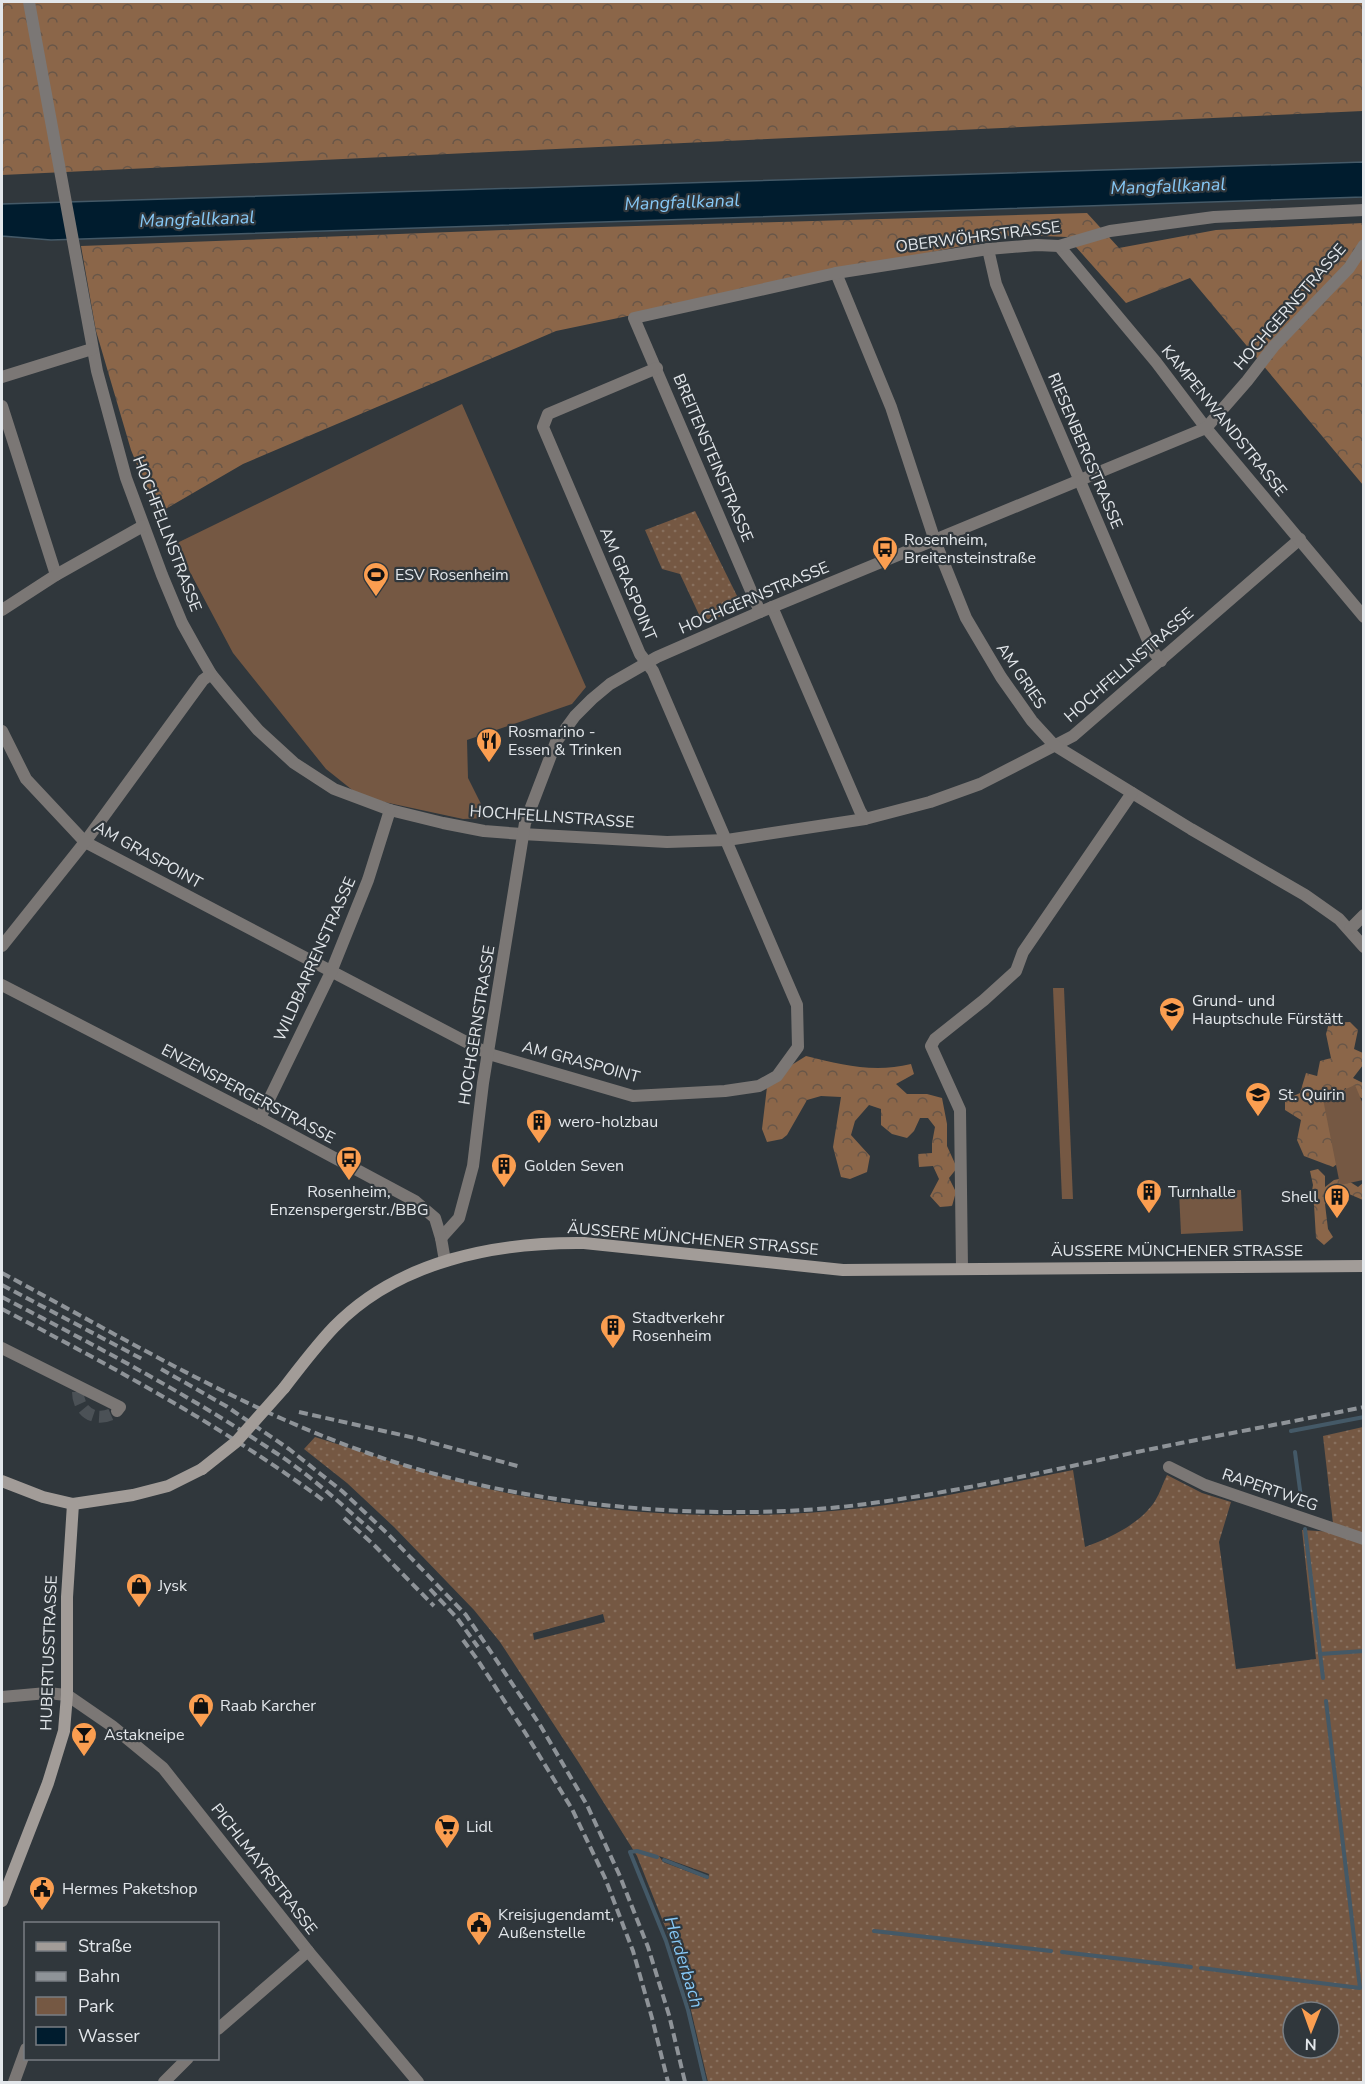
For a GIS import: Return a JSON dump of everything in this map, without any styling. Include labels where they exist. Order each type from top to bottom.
[{"type":"main road","name":"ÄUSSERE MÜNCHENER STRASSE","points":[[73,1504],[133,1495],[168,1486],[202,1469],[236,1442],[334,1327],[361,1304],[397,1281],[445,1261],[485,1250],[556,1243],[614,1246],[843,1270],[1364,1266]]},
{"type":"main road","points":[[2,1481],[43,1497],[73,1504]]},
{"type":"main road","name":"HUBERTUSSTRASSE","points":[[2,1901],[55,1761],[64,1731],[73,1504]]},
{"type":"street","name":"HOCHFELLNSTRASSE","points":[[29,2],[92,349],[111,426],[143,526],[182,623],[211,674],[258,730],[294,763],[334,789],[390,810],[463,827],[522,834],[667,842],[727,840],[865,819],[930,802],[980,784],[1073,736],[1300,539]]},
{"type":"street","name":"OBERWÖHRSTRASSE","points":[[634,318],[836,273],[988,249],[1037,245],[1059,246],[1110,231],[1215,217],[1364,210]]},
{"type":"street","name":"HOCHGERNSTRASSE","points":[[441,1238],[459,1218],[473,1166],[522,834],[555,742],[575,716],[610,684],[646,663],[766,609],[1206,428],[1274,346],[1349,268],[1364,245]]},
{"type":"street","name":"KAMPENWANDSTRASSE","points":[[1059,246],[1156,362],[1206,428],[1364,617]]},
{"type":"street","name":"RIESENBERGSTRASSE","points":[[988,249],[996,284],[1152,650],[1161,662]]},
{"type":"street","name":"AM GRIES","points":[[836,273],[891,407],[935,541],[966,618],[984,651],[1032,721],[1054,745],[1305,895],[1339,919],[1364,947]]},
{"type":"street","name":"BREITENSTEINSTRASSE","points":[[634,318],[766,609],[865,819]]},
{"type":"street","points":[[2,377],[92,349]]},
{"type":"street","name":"AM GRASPOINT","points":[[2,731],[26,779],[85,842],[489,1054],[633,1096],[725,1091],[759,1086],[777,1076],[798,1047],[797,1005],[652,671],[640,654],[630,633],[543,427],[548,414],[657,368]]},
{"type":"street","points":[[2,406],[56,575]]},
{"type":"street","points":[[2,610],[56,575],[143,526]]},
{"type":"street","points":[[2,946],[85,842],[203,680],[211,674]]},
{"type":"street","points":[[962,1269],[960,1110],[931,1046],[935,1039],[1016,971],[1023,952],[1132,793]]},
{"type":"street","name":"WILDBARRENSTRASSE","points":[[260,1118],[331,972],[368,880],[390,810]]},
{"type":"street","points":[[1350,929],[1364,915]]},
{"type":"street","name":"ENZENSPERGERSTRASSE","points":[[2,985],[415,1200],[435,1218],[445,1261]]},
{"type":"street","points":[[2,1348],[78,1389],[120,1407],[117,1412]]},
{"type":"street","name":"RAPERTWEG","points":[[1169,1467],[1205,1485],[1364,1539]]},
{"type":"street","points":[[2,1697],[47,1693],[67,1695]]},
{"type":"street","name":"PICHLMAYRSTRASSE","points":[[67,1695],[112,1726],[163,1768],[308,1951],[418,2082]]},
{"type":"street","points":[[219,2028],[308,1951]]},
{"type":"street","points":[[14,2082],[24,2054]]},
{"type":"street","points":[[164,2082],[186,2060]]},
{"type":"green space","points":[[2,2],[1363,2],[1363,111],[2,175]]},
{"type":"green space","points":[[1087,213],[1119,248],[1216,230],[1363,223],[1363,485],[1190,278],[1126,303],[1067,237],[1014,235],[556,331],[243,464],[157,514],[131,450],[96,331],[81,246],[533,229]]},
{"type":"green space","name":"ESV Rosenheim","points":[[462,404],[586,687],[572,704],[467,740],[468,778],[488,818],[463,819],[361,797],[326,769],[233,653],[175,544]]},
{"type":"green space","points":[[695,511],[743,608],[703,623],[680,574],[662,569],[645,530]]},
{"type":"green space","points":[[1053,988],[1064,988],[1073,1199],[1062,1199]]},
{"type":"green space","points":[[1350,1022],[1358,1030],[1354,1049],[1363,1053],[1363,1065],[1353,1078],[1363,1083],[1363,1099],[1345,1088],[1341,1096],[1333,1091],[1326,1092],[1340,1162],[1333,1167],[1304,1156],[1297,1140],[1301,1120],[1285,1110],[1285,1100],[1300,1093],[1306,1073],[1317,1076],[1320,1061],[1331,1058],[1326,1034],[1329,1023]]},
{"type":"green space","points":[[806,1056],[871,1068],[911,1064],[914,1074],[896,1084],[907,1094],[927,1094],[942,1098],[947,1124],[947,1146],[957,1168],[949,1178],[956,1192],[952,1206],[940,1207],[930,1196],[939,1179],[933,1166],[919,1167],[918,1154],[932,1153],[935,1127],[928,1118],[920,1118],[914,1131],[907,1138],[892,1134],[881,1125],[881,1109],[869,1105],[855,1121],[851,1135],[870,1156],[867,1172],[850,1179],[841,1177],[833,1147],[841,1097],[821,1096],[807,1100],[787,1135],[782,1139],[767,1142],[762,1129],[767,1087],[790,1066]]},
{"type":"green space","points":[[1355,1085],[1363,1104],[1363,1180],[1340,1185],[1323,1099]]},
{"type":"green space","points":[[1318,1169],[1325,1176],[1325,1187],[1334,1180],[1344,1178],[1358,1187],[1363,1183],[1363,1200],[1349,1194],[1336,1194],[1325,1204],[1328,1229],[1333,1237],[1324,1245],[1316,1238],[1314,1205],[1311,1196],[1313,1185],[1310,1171]]},
{"type":"green space","points":[[1241,1190],[1243,1231],[1181,1234],[1179,1192]]},
{"type":"green space","points":[[1363,1427],[1363,2082],[708,2082],[690,2006],[670,1939],[637,1856],[579,1763],[500,1642],[474,1610],[394,1527],[347,1483],[304,1449],[315,1437],[434,1475],[507,1493],[595,1507],[685,1514],[774,1515],[890,1505],[1073,1470],[1085,1547],[1114,1535],[1141,1517],[1155,1501],[1167,1475],[1202,1493],[1231,1502],[1219,1542],[1236,1669],[1316,1659],[1302,1530],[1334,1532],[1323,1436]],"holes":[[[603,1614],[605,1622],[534,1640],[533,1633]],[[659,1856],[709,1874],[708,1879],[663,1862]]]},
{"type":"water","name":"Mangfallkanal","points":[[1364,162],[1363,197],[51,240],[2,236],[2,204]]},
{"type":"waterway","points":[[1291,1431],[1364,1417]]},
{"type":"waterway","points":[[1295,1452],[1302,1505]]},
{"type":"waterway","points":[[1305,1529],[1323,1678]]},
{"type":"waterway","points":[[1320,1654],[1364,1651]]},
{"type":"waterway","points":[[1201,1968],[1360,1988],[1326,1701]]},
{"type":"waterway","name":"Herderbach","points":[[657,1857],[637,1851],[630,1852],[666,1941],[688,2010],[705,2082]]},
{"type":"waterway","points":[[664,1860],[707,1877]]},
{"type":"waterway","points":[[874,1931],[1051,1951]]},
{"type":"waterway","points":[[1062,1952],[1191,1967]]},
{"type":"tunnel","points":[[78,1392],[82,1406],[91,1415],[103,1417],[117,1411]]},
{"type":"railway","points":[[2,1273],[250,1404],[354,1448],[407,1466],[460,1480],[516,1492],[634,1508],[753,1512],[811,1510],[866,1504],[967,1488],[1364,1407]]},
{"type":"railway","points":[[2,1285],[142,1359]]},
{"type":"railway","points":[[2,1297],[207,1409],[299,1469],[373,1532]]},
{"type":"railway","points":[[2,1309],[126,1375],[206,1422],[323,1500]]},
{"type":"railway","points":[[161,1369],[226,1406],[289,1449],[342,1491],[388,1534],[466,1615],[540,1725],[587,1805],[619,1874],[648,1947],[669,2015],[685,2082]]},
{"type":"railway","points":[[299,1412],[415,1438],[521,1467]]},
{"type":"railway","points":[[344,1518],[434,1606]]},
{"type":"railway","points":[[430,1589],[457,1618],[478,1647]]},
{"type":"railway","points":[[463,1640],[526,1734],[572,1809],[605,1878],[633,1951],[668,2082]]},
{"type":"place","name":"Rosenheim, Breitensteinstraße","points":[[885,572]]},
{"type":"place","name":"ESV Rosenheim","points":[[376,598]]},
{"type":"place","name":"Rosmarino - Essen & Trinken","points":[[489,764]]},
{"type":"place","name":"Grund- und Hauptschule Fürstätt","points":[[1172,1033]]},
{"type":"place","name":"St. Quirin","points":[[1258,1118]]},
{"type":"place","name":"wero-holzbau","points":[[539,1145]]},
{"type":"place","name":"Rosenheim, Enzenspergerstr./BBG","points":[[349,1182]]},
{"type":"place","name":"Golden Seven","points":[[504,1189]]},
{"type":"place","name":"Turnhalle","points":[[1149,1215]]},
{"type":"place","name":"Shell","points":[[1337,1220]]},
{"type":"place","name":"Stadtverkehr Rosenheim","points":[[613,1350]]},
{"type":"place","name":"Jysk","points":[[139,1609]]},
{"type":"place","name":"Raab Karcher","points":[[201,1729]]},
{"type":"place","name":"Astakneipe","points":[[84,1758]]},
{"type":"place","name":"Lidl","points":[[447,1850]]},
{"type":"place","name":"Hermes Paketshop","points":[[42,1912]]},
{"type":"place","name":"Kreisjugendamt, Außenstelle","points":[[479,1947]]}]
